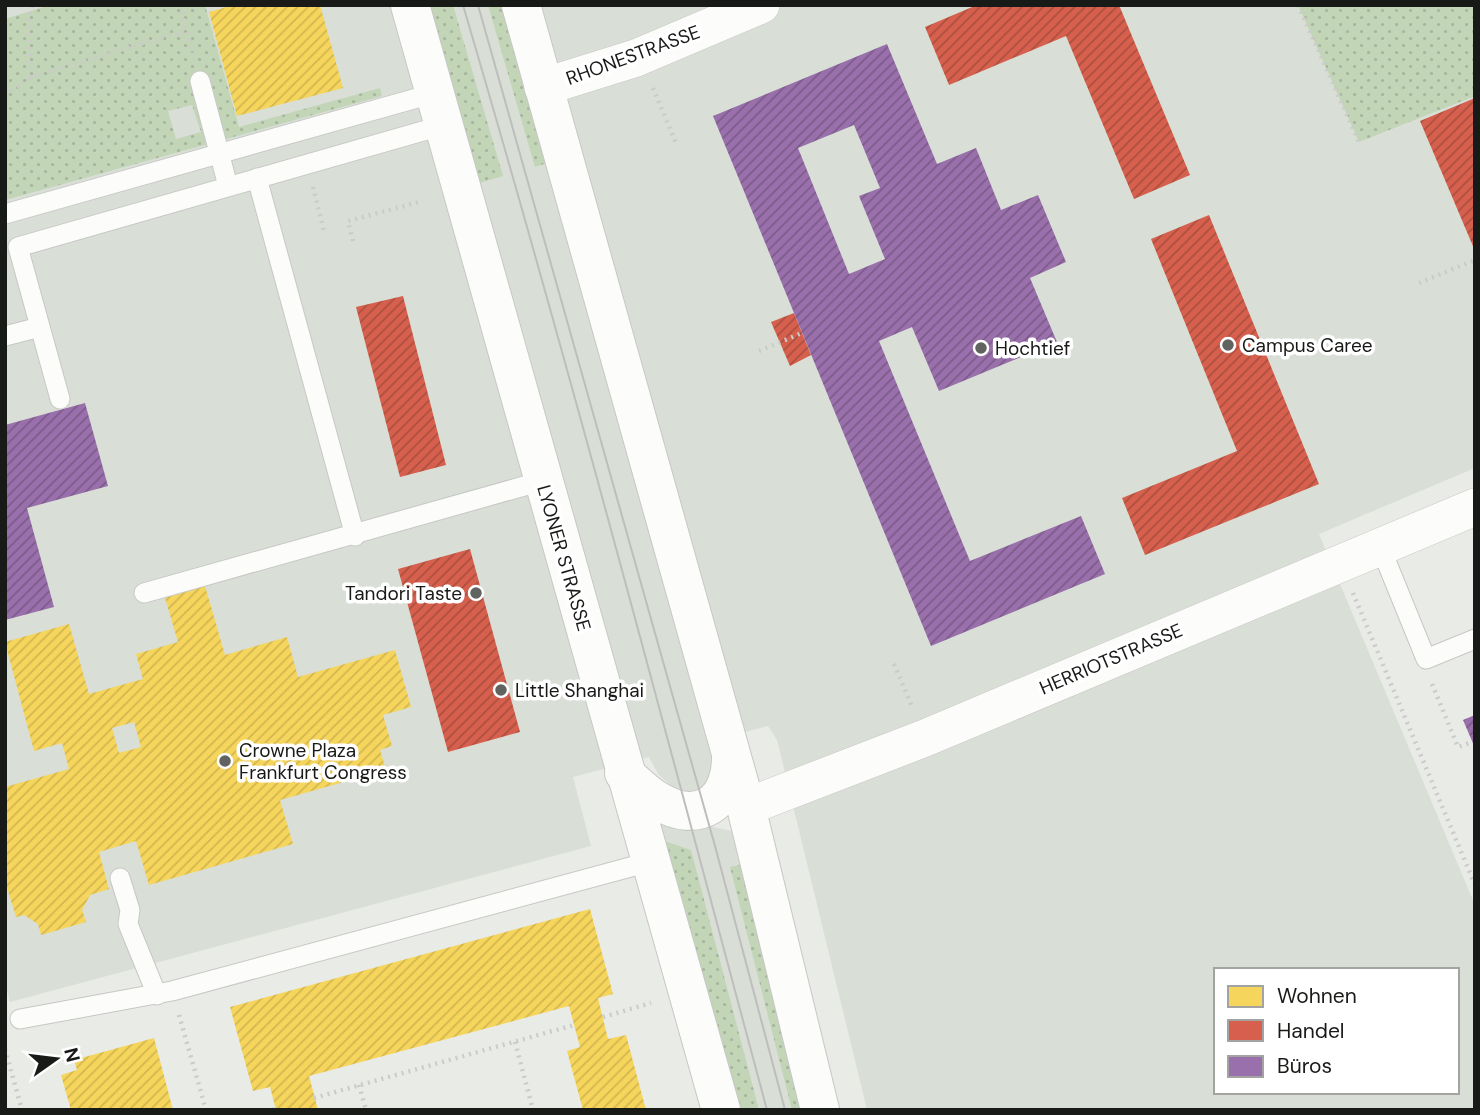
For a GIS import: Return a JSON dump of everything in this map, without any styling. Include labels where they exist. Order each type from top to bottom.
[{"type":"main road","name":"LYONER STRASSE","points":[[410,5],[649,862],[721,1110]]},
{"type":"main road","points":[[520,5],[746,807],[820,1110]]},
{"type":"main road","points":[[624,773],[660,802],[686,809],[704,807],[714,805],[723,796],[730,779],[731,759]]},
{"type":"street","name":"RHONESTRASSE","points":[[543,87],[636,58],[761,5]]},
{"type":"street","name":"HERRIOTSTRASSE","points":[[746,807],[925,738],[1475,508]]},
{"type":"lane","points":[[200,81],[228,186]]},
{"type":"lane","points":[[5,214],[219,154],[439,109]]},
{"type":"lane","points":[[60,399],[18,247],[257,178],[439,109]]},
{"type":"lane","points":[[257,178],[355,536]]},
{"type":"lane","points":[[5,337],[40,327]]},
{"type":"lane","points":[[144,593],[355,536],[542,481]]},
{"type":"lane","points":[[1380,546],[1426,659],[1475,639]]},
{"type":"lane","points":[[20,1019],[164,993],[649,862]]},
{"type":"lane","points":[[120,877],[130,909],[128,924],[164,993]]},
{"type":"path","points":[[32,5],[32,77]]},
{"type":"path","points":[[180,5],[200,81]]},
{"type":"path","points":[[1298,5],[1359,142]]},
{"type":"path","points":[[5,95],[32,77],[186,30]]},
{"type":"path","points":[[653,88],[676,144]]},
{"type":"path","points":[[304,190],[313,187],[324,231]]},
{"type":"path","points":[[353,241],[348,221],[423,201]]},
{"type":"path","points":[[1419,283],[1475,260]]},
{"type":"path","points":[[759,351],[802,333]]},
{"type":"path","points":[[1340,563],[1474,882]]},
{"type":"path","points":[[1426,659],[1428,676],[1458,747],[1472,742]]},
{"type":"path","points":[[894,664],[913,709]]},
{"type":"path","points":[[164,993],[205,1110]]},
{"type":"path","points":[[603,1017],[652,1003]]},
{"type":"path","points":[[314,1098],[574,1025]]},
{"type":"path","points":[[515,1042],[533,1110]]},
{"type":"path","points":[[5,1049],[22,1110]]},
{"type":"path","points":[[359,1085],[366,1110]]},
{"type":"shaded area","points":[[5,5],[1475,5],[1475,468],[1319,534],[1475,905],[1475,1110],[867,1110],[777,740],[768,726],[711,741],[718,766],[700,794],[673,788],[658,774],[649,757],[573,777],[591,846],[10,1002],[5,983]]},
{"type":"shaded area","points":[[651,804],[682,820],[736,832],[807,1110],[740,1110]]},
{"type":"green space","points":[[50,5],[205,5],[239,127],[380,88],[382,96],[5,200],[5,19]],"holes":[[[192,105],[201,132],[176,139],[168,111]]]},
{"type":"green space","points":[[426,5],[453,5],[503,176],[476,184]]},
{"type":"green space","points":[[488,5],[506,5],[550,162],[535,167]]},
{"type":"green space","points":[[1298,5],[1475,5],[1475,96],[1359,142]]},
{"type":"green space","points":[[658,839],[691,850],[759,1110],[740,1110]]},
{"type":"green space","points":[[745,864],[807,1110],[792,1110],[730,867]]},
{"type":"building: Wohnen","points":[[234,5],[320,5],[343,88],[237,116],[209,12]]},
{"type":"building: Wohnen","name":"Crowne Plaza Frankfurt Congress","points":[[205,586],[225,655],[287,637],[298,677],[395,650],[411,707],[383,715],[392,746],[380,750],[386,770],[280,800],[293,844],[149,885],[136,841],[99,852],[109,889],[90,895],[82,910],[86,922],[41,935],[38,924],[24,915],[16,917],[5,881],[5,787],[69,769],[62,743],[34,751],[5,642],[69,624],[89,694],[143,679],[136,654],[178,642],[165,598]],"holes":[[[134,722],[141,747],[119,753],[112,728]]]},
{"type":"building: Wohnen","points":[[590,909],[613,994],[598,998],[608,1039],[626,1035],[646,1110],[583,1110],[567,1051],[580,1047],[569,1006],[309,1076],[318,1110],[276,1110],[270,1087],[253,1091],[230,1007]]},
{"type":"building: Wohnen","points":[[154,1038],[173,1110],[71,1110],[61,1075],[77,1070],[74,1060]]},
{"type":"building: Handel","points":[[977,5],[1119,5],[1190,175],[1134,199],[1066,36],[949,85],[925,27]]},
{"type":"building: Handel","points":[[1475,98],[1475,251],[1420,121]]},
{"type":"building: Handel","name":"Campus Caree","points":[[1209,215],[1319,484],[1145,555],[1122,498],[1237,451],[1151,239]]},
{"type":"building: Handel","points":[[403,296],[446,465],[400,477],[356,307]]},
{"type":"building: Handel","points":[[794,313],[811,355],[790,366],[771,322]]},
{"type":"building: Handel","points":[[470,549],[520,732],[448,752],[398,569]]},
{"type":"building: Büros","name":"Hochtief","points":[[887,44],[937,164],[976,148],[1001,210],[1038,195],[1066,262],[1030,278],[1057,342],[939,391],[912,327],[879,341],[970,561],[1081,516],[1105,574],[931,646],[713,116]],"holes":[[[854,125],[880,188],[859,196],[885,259],[849,274],[798,148]]]},
{"type":"building: Büros","points":[[85,403],[108,486],[27,508],[54,607],[5,620],[5,425]]},
{"type":"building: Büros","points":[[1475,715],[1475,748],[1463,720]]},
{"type":"tram line","points":[[463,5],[581,419],[767,1110]]},
{"type":"tram line","points":[[478,5],[715,846],[785,1110]]},
{"type":"place","name":"Campus Caree","points":[[1228,345]]},
{"type":"place","name":"Hochtief","points":[[981,348]]},
{"type":"place","name":"Tandori Taste","points":[[476,593]]},
{"type":"place","name":"Little Shanghai","points":[[501,690]]},
{"type":"place","name":"Crowne Plaza Frankfurt Congress","points":[[225,761]]}]
